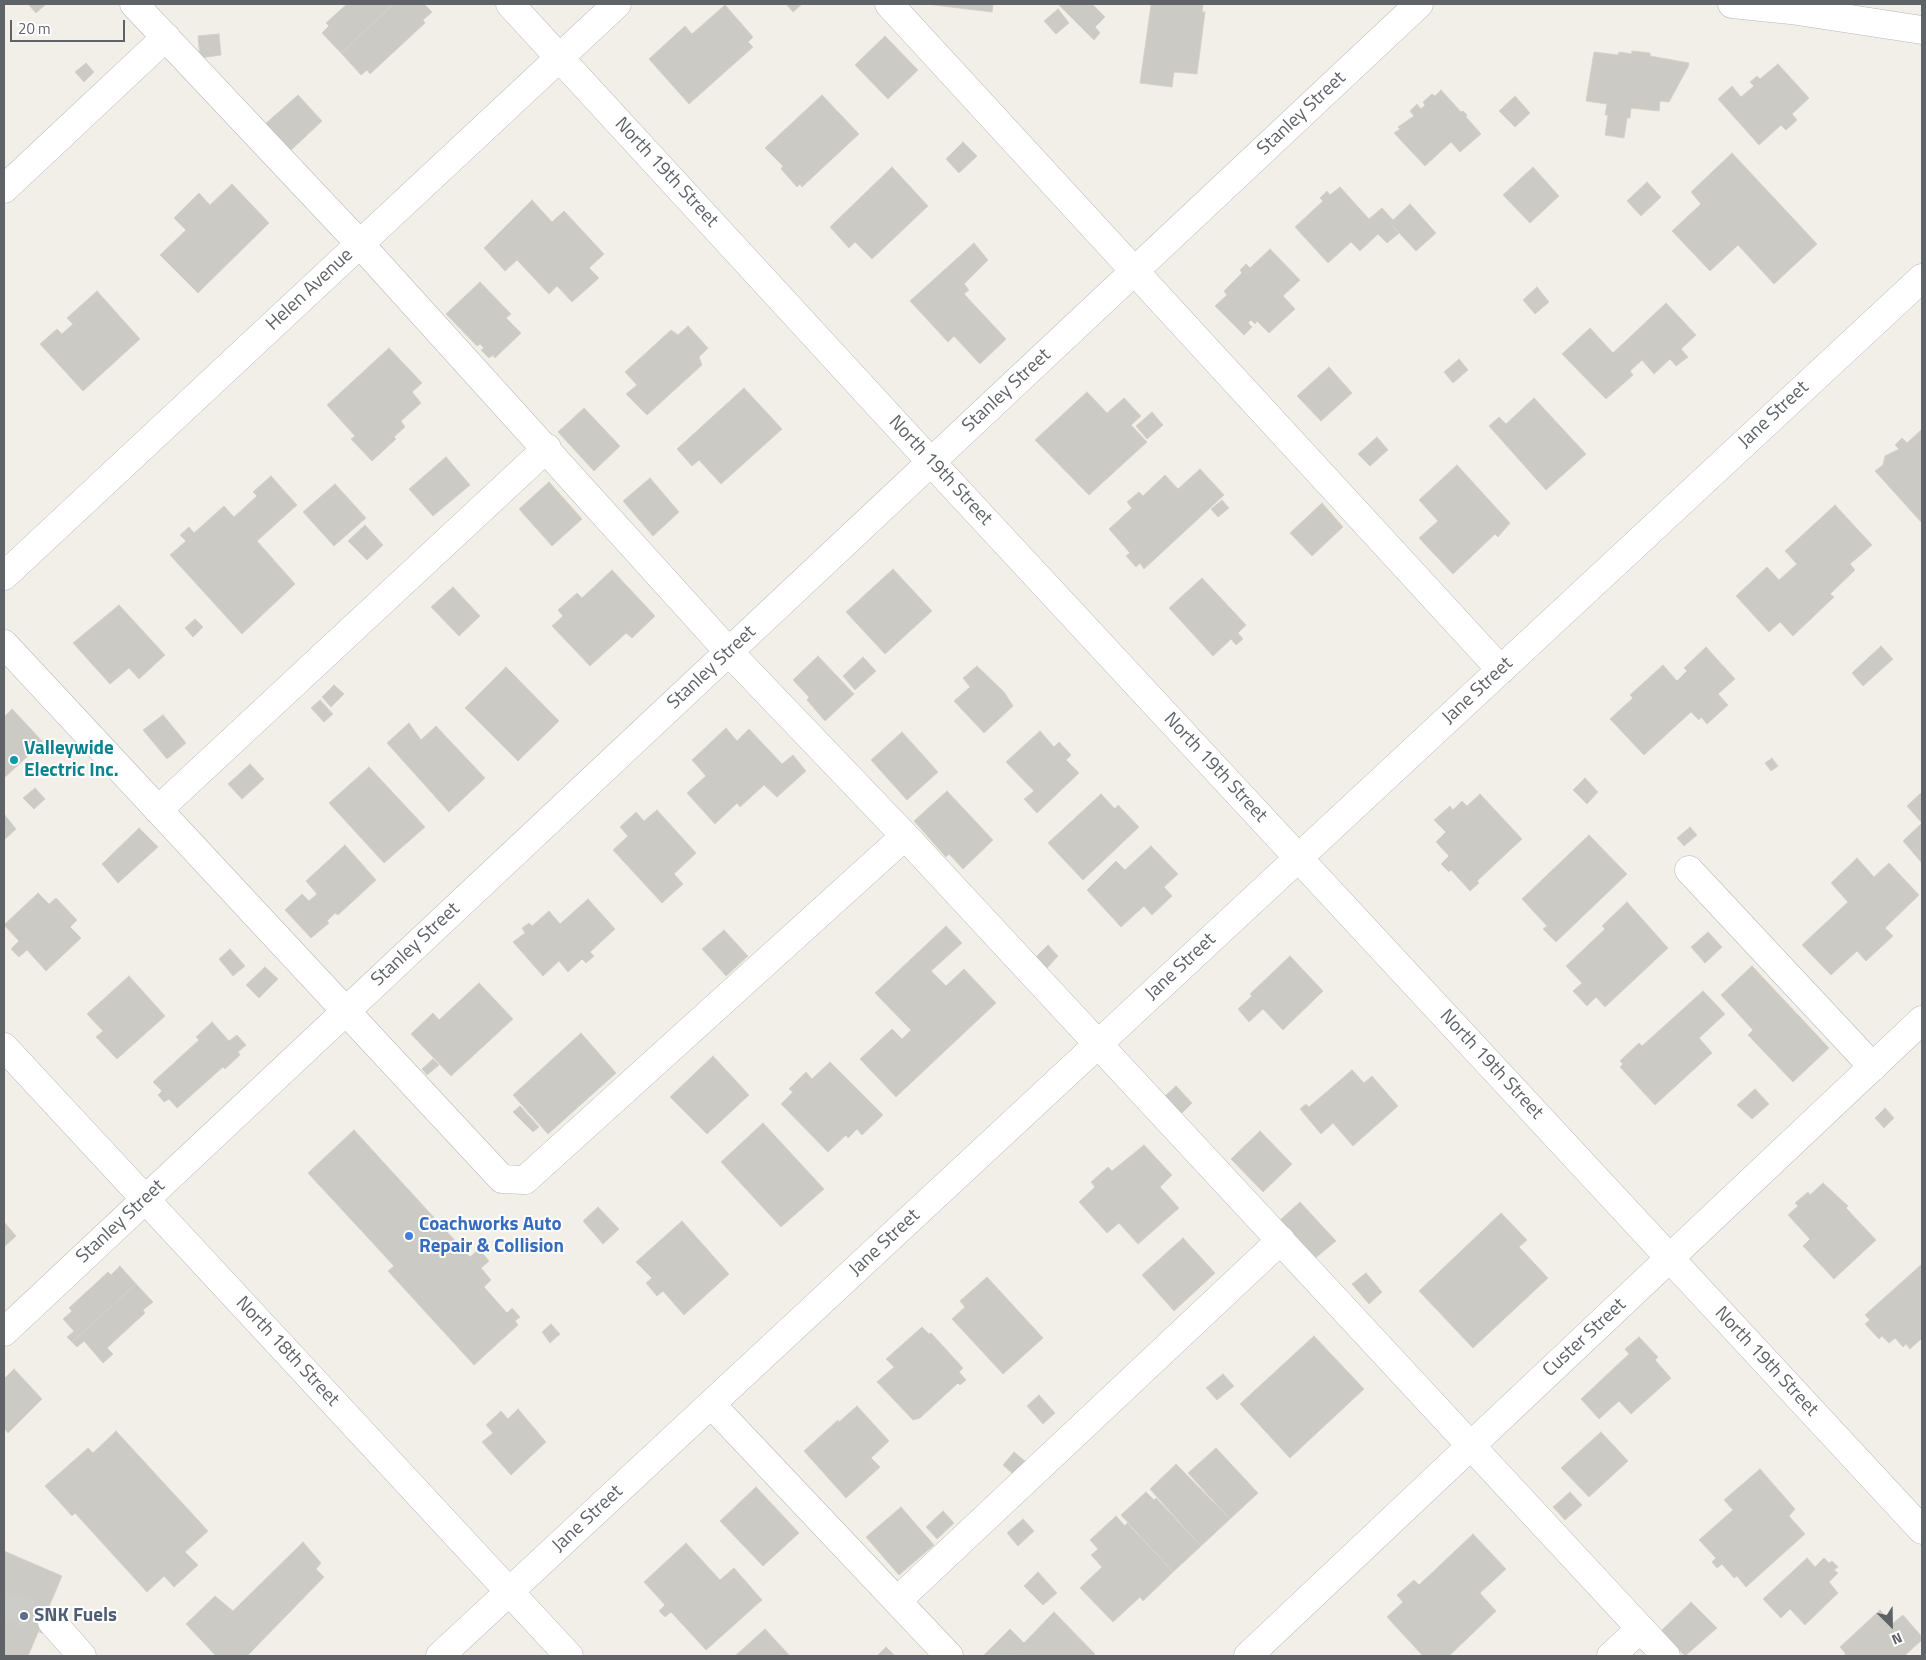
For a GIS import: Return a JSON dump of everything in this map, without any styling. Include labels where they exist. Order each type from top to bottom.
[{"type":"street","points":[[134,4],[360,244],[547,448],[729,652],[904,836],[1666,1656]]},
{"type":"street","name":"North 19th Street","points":[[510,4],[931,462],[1922,1530]]},
{"type":"street","name":"Helen Avenue","points":[[4,576],[617,4]]},
{"type":"street","points":[[889,4],[1501,670]]},
{"type":"street","name":"Stanley Street","points":[[4,1332],[1419,4]]},
{"type":"street","points":[[1732,4],[1791,10],[1922,30]]},
{"type":"street","points":[[4,189],[166,37]]},
{"type":"street","name":"Jane Street","points":[[440,1656],[1922,278]]},
{"type":"street","points":[[158,810],[547,448]]},
{"type":"street","points":[[4,644],[502,1179],[525,1180],[904,836]]},
{"type":"street","points":[[1689,870],[1873,1067]]},
{"type":"street","name":"Custer Street","points":[[1248,1656],[1922,1020]]},
{"type":"street","name":"North 18th Street","points":[[4,1047],[569,1656]]},
{"type":"street","points":[[897,1601],[1281,1240]]},
{"type":"street","points":[[711,1404],[949,1656]]},
{"type":"street","points":[[52,1622],[82,1656]]},
{"type":"street","points":[[1611,1656],[1640,1629]]},
{"type":"building","points":[[28,4],[46,4],[36,13]]},
{"type":"building","points":[[347,4],[394,4],[341,53],[322,33],[329,26],[326,23]]},
{"type":"building","points":[[394,4],[424,4],[432,12],[423,20],[425,23],[370,74],[367,70],[361,75],[341,53]]},
{"type":"building","points":[[786,4],[802,4],[793,12]]},
{"type":"building","points":[[926,4],[993,4],[992,12]]},
{"type":"building","points":[[1092,4],[1105,17],[1095,27],[1100,33],[1094,40],[1059,5]]},
{"type":"building","points":[[1203,4],[1202,12],[1205,12],[1197,74],[1174,72],[1172,87],[1140,83],[1151,5]]},
{"type":"building","points":[[725,5],[753,37],[748,42],[753,47],[689,104],[649,59],[685,26],[692,34]]},
{"type":"building","points":[[1058,9],[1069,23],[1056,34],[1044,21]]},
{"type":"building","points":[[219,34],[221,55],[200,58],[198,36]]},
{"type":"building","points":[[885,36],[918,70],[888,99],[855,65]]},
{"type":"building","points":[[1632,51],[1650,53],[1650,56],[1689,63],[1669,102],[1660,101],[1659,111],[1631,108],[1630,118],[1627,118],[1624,138],[1605,135],[1608,115],[1605,115],[1607,104],[1586,101],[1594,52],[1618,55],[1619,52],[1632,54]]},
{"type":"building","points":[[86,63],[94,72],[84,82],[75,72]]},
{"type":"building","points":[[1778,64],[1809,98],[1792,114],[1797,120],[1786,130],[1781,125],[1759,145],[1718,99],[1732,86],[1741,97],[1754,86],[1750,82],[1757,76],[1760,79]]},
{"type":"building","points":[[1441,90],[1461,112],[1463,111],[1467,115],[1466,117],[1481,134],[1460,152],[1451,142],[1425,166],[1394,133],[1400,129],[1398,127],[1414,116],[1410,111],[1417,104],[1421,109],[1425,105],[1423,102],[1432,94],[1435,96]]},
{"type":"building","points":[[298,95],[322,121],[289,152],[264,125]]},
{"type":"building","points":[[822,95],[859,134],[802,187],[800,184],[797,187],[781,169],[783,166],[765,148]]},
{"type":"building","points":[[1515,96],[1530,113],[1515,127],[1499,111]]},
{"type":"building","points":[[963,142],[977,156],[959,173],[946,159]]},
{"type":"building","points":[[1732,153],[1817,244],[1774,284],[1738,245],[1710,271],[1672,231],[1701,204],[1691,192]]},
{"type":"building","points":[[892,167],[928,206],[872,259],[855,242],[849,248],[830,227]]},
{"type":"building","points":[[1533,167],[1559,196],[1530,223],[1503,195]]},
{"type":"building","points":[[1647,182],[1661,197],[1641,216],[1627,201]]},
{"type":"building","points":[[232,184],[269,223],[198,293],[160,255],[186,230],[174,218],[199,193],[210,205]]},
{"type":"building","points":[[1340,187],[1369,219],[1382,208],[1393,220],[1390,223],[1399,233],[1387,243],[1378,234],[1360,251],[1351,242],[1328,263],[1295,227],[1323,201],[1320,198],[1327,191],[1330,195]]},
{"type":"building","points":[[532,200],[552,222],[564,211],[604,254],[589,268],[599,278],[572,302],[557,286],[549,294],[517,260],[505,271],[484,248]]},
{"type":"building","points":[[1410,204],[1436,233],[1416,251],[1390,223]]},
{"type":"building","points":[[974,243],[988,260],[964,284],[969,290],[964,294],[1006,339],[980,364],[954,336],[948,342],[910,301]]},
{"type":"building","points":[[1270,249],[1300,280],[1283,296],[1295,309],[1269,333],[1257,321],[1255,324],[1251,320],[1248,323],[1252,327],[1244,335],[1215,306],[1227,295],[1224,291],[1242,273],[1240,270],[1246,264],[1250,268]]},
{"type":"building","points":[[480,282],[511,314],[506,318],[521,333],[495,358],[493,355],[489,358],[481,350],[484,348],[480,344],[477,346],[446,314]]},
{"type":"building","points":[[1537,287],[1549,302],[1535,314],[1523,300]]},
{"type":"building","points":[[97,291],[140,339],[83,391],[40,344],[57,329],[62,334],[73,324],[67,318]]},
{"type":"building","points":[[1666,303],[1696,335],[1681,349],[1688,357],[1676,366],[1670,359],[1654,374],[1642,360],[1630,371],[1633,375],[1606,399],[1562,354],[1590,328],[1613,353]]},
{"type":"building","points":[[688,326],[708,348],[699,357],[702,365],[647,415],[626,394],[637,385],[625,372],[671,330],[678,335]]},
{"type":"building","points":[[389,348],[422,383],[412,392],[421,403],[401,421],[405,427],[394,437],[396,439],[372,461],[351,439],[355,436],[327,405]]},
{"type":"building","points":[[1459,359],[1468,370],[1453,383],[1444,372]]},
{"type":"building","points":[[1329,367],[1352,393],[1321,421],[1297,396]]},
{"type":"building","points":[[744,388],[782,429],[721,484],[699,460],[692,466],[677,449]]},
{"type":"building","points":[[1087,392],[1107,413],[1124,398],[1141,416],[1131,425],[1147,442],[1089,495],[1035,440]]},
{"type":"building","points":[[1534,398],[1586,454],[1546,490],[1489,426],[1499,417],[1506,424]]},
{"type":"building","points":[[584,408],[620,446],[594,471],[558,432]]},
{"type":"building","points":[[1152,412],[1163,425],[1147,439],[1136,426]]},
{"type":"building","points":[[1922,429],[1922,523],[1875,471],[1883,465],[1885,456],[1899,449],[1895,445],[1902,438],[1907,443]]},
{"type":"building","points":[[1377,437],[1388,450],[1370,466],[1358,454]]},
{"type":"building","points":[[446,457],[470,485],[433,516],[409,489]]},
{"type":"building","points":[[1457,465],[1510,523],[1498,537],[1495,534],[1453,574],[1419,538],[1438,521],[1419,500]]},
{"type":"building","points":[[1200,469],[1224,495],[1144,569],[1140,563],[1136,567],[1126,556],[1130,553],[1109,529],[1132,508],[1127,502],[1139,492],[1143,496],[1165,475],[1178,489]]},
{"type":"building","points":[[271,476],[297,505],[257,541],[295,584],[242,634],[170,555],[186,541],[180,535],[189,527],[194,533],[224,506],[234,517],[257,496],[253,492]]},
{"type":"building","points":[[650,478],[679,512],[653,536],[623,501]]},
{"type":"building","points":[[549,482],[582,519],[552,546],[519,509]]},
{"type":"building","points":[[335,484],[366,518],[334,546],[303,512]]},
{"type":"building","points":[[1222,500],[1229,508],[1218,517],[1211,509]]},
{"type":"building","points":[[1322,503],[1343,527],[1312,556],[1290,533]]},
{"type":"building","points":[[1835,505],[1872,545],[1850,564],[1855,570],[1830,594],[1834,597],[1793,636],[1780,622],[1769,632],[1736,596],[1767,567],[1779,580],[1797,564],[1785,551]]},
{"type":"building","points":[[365,525],[383,545],[367,560],[348,541]]},
{"type":"building","points":[[893,569],[932,611],[885,654],[846,612]]},
{"type":"building","points":[[612,570],[655,616],[632,638],[626,633],[590,666],[552,626],[563,616],[558,610],[577,593],[582,598]]},
{"type":"building","points":[[1202,578],[1246,625],[1238,633],[1243,639],[1236,645],[1231,639],[1213,656],[1169,608]]},
{"type":"building","points":[[453,587],[480,616],[459,636],[431,607]]},
{"type":"building","points":[[119,605],[165,655],[139,679],[129,668],[110,684],[73,643]]},
{"type":"building","points":[[195,619],[203,627],[193,637],[185,628]]},
{"type":"building","points":[[1881,646],[1893,659],[1863,686],[1852,673]]},
{"type":"building","points":[[1706,647],[1735,679],[1718,694],[1728,705],[1707,724],[1701,717],[1699,720],[1691,712],[1644,755],[1610,719],[1633,698],[1630,695],[1663,665],[1677,681],[1687,671],[1684,668]]},
{"type":"building","points":[[818,656],[854,694],[825,721],[807,700],[809,697],[793,680]]},
{"type":"building","points":[[863,657],[876,671],[855,690],[843,676]]},
{"type":"building","points":[[977,666],[1004,692],[1013,706],[984,733],[954,701],[970,687],[963,678]]},
{"type":"building","points":[[506,667],[559,721],[518,761],[465,708]]},
{"type":"building","points":[[334,685],[344,694],[331,707],[322,697]]},
{"type":"building","points":[[320,700],[333,714],[324,722],[311,708]]},
{"type":"building","name":"Valleywide Electric Inc.","points":[[12,709],[43,742],[4,778],[4,717]]},
{"type":"building","points":[[163,715],[186,743],[167,759],[143,730]]},
{"type":"building","points":[[409,723],[421,740],[436,726],[485,778],[449,812],[387,743]]},
{"type":"building","points":[[726,728],[737,741],[749,729],[782,764],[793,755],[806,771],[777,797],[764,785],[740,807],[737,803],[715,824],[687,793],[706,776],[692,760]]},
{"type":"building","points":[[1040,731],[1054,747],[1059,742],[1071,755],[1066,760],[1079,773],[1037,813],[1024,799],[1034,791],[1006,762]]},
{"type":"building","points":[[902,732],[938,772],[907,800],[871,760]]},
{"type":"building","points":[[1772,758],[1778,766],[1771,771],[1765,763]]},
{"type":"building","points":[[250,764],[264,779],[242,799],[228,784]]},
{"type":"building","points":[[369,767],[425,827],[384,863],[329,803]]},
{"type":"building","points":[[1585,778],[1598,792],[1587,804],[1573,790]]},
{"type":"building","points":[[35,788],[45,799],[34,809],[23,798]]},
{"type":"building","points":[[947,791],[993,840],[963,869],[949,854],[946,857],[914,821]]},
{"type":"building","points":[[1922,792],[1922,823],[1907,806]]},
{"type":"building","points":[[1101,794],[1115,809],[1118,805],[1139,827],[1083,880],[1048,843]]},
{"type":"building","points":[[1480,794],[1522,839],[1477,881],[1479,883],[1470,891],[1451,870],[1449,872],[1441,864],[1449,856],[1436,842],[1446,832],[1434,820],[1450,806],[1453,810],[1462,801],[1467,806]]},
{"type":"building","points":[[657,810],[696,853],[674,874],[683,884],[662,903],[613,850],[628,836],[620,827],[636,812],[644,821]]},
{"type":"building","points":[[4,814],[16,829],[4,840]]},
{"type":"building","points":[[1922,823],[1922,863],[1903,841]]},
{"type":"building","points":[[1690,827],[1697,835],[1684,846],[1677,838]]},
{"type":"building","points":[[139,828],[158,847],[118,883],[102,864]]},
{"type":"building","points":[[1589,835],[1627,874],[1556,942],[1543,929],[1547,926],[1522,899]]},
{"type":"building","points":[[345,845],[376,880],[338,915],[335,913],[327,921],[329,923],[311,938],[285,910],[302,894],[309,901],[317,894],[306,881]]},
{"type":"building","points":[[1151,846],[1178,874],[1164,887],[1172,896],[1152,915],[1144,906],[1121,927],[1087,890],[1116,861],[1125,870]]},
{"type":"building","points":[[1857,858],[1874,877],[1889,863],[1919,895],[1885,928],[1893,936],[1866,961],[1857,951],[1831,975],[1802,945],[1848,902],[1831,883]]},
{"type":"building","points":[[38,893],[49,904],[56,898],[77,920],[70,927],[81,938],[46,971],[27,950],[19,957],[11,949],[19,941],[4,925]]},
{"type":"building","points":[[588,899],[615,929],[590,952],[594,956],[586,963],[582,959],[568,972],[559,961],[543,976],[513,942],[525,933],[522,928],[529,923],[532,926],[549,911],[560,924]]},
{"type":"building","points":[[1627,902],[1668,948],[1605,1007],[1596,997],[1587,1006],[1573,991],[1582,983],[1566,966],[1605,929],[1602,926]]},
{"type":"building","points":[[946,926],[962,943],[931,971],[946,986],[964,969],[996,1003],[896,1097],[860,1059],[892,1029],[902,1039],[911,1030],[875,993]]},
{"type":"building","points":[[724,930],[748,956],[726,976],[702,949]]},
{"type":"building","points":[[1708,932],[1722,947],[1705,963],[1691,947]]},
{"type":"building","points":[[1048,945],[1058,956],[1047,968],[1036,957]]},
{"type":"building","points":[[230,949],[245,966],[233,976],[219,959]]},
{"type":"building","points":[[1290,956],[1323,991],[1283,1030],[1263,1009],[1249,1022],[1238,1009],[1252,996],[1250,994]]},
{"type":"building","points":[[1752,966],[1829,1048],[1793,1082],[1748,1035],[1753,1030],[1721,995]]},
{"type":"building","points":[[265,967],[278,979],[259,998],[246,985]]},
{"type":"building","points":[[129,976],[165,1016],[117,1059],[96,1037],[103,1031],[87,1014]]},
{"type":"building","points":[[479,983],[513,1019],[451,1076],[411,1034],[433,1013],[439,1020]]},
{"type":"building","points":[[1703,991],[1725,1014],[1699,1038],[1712,1053],[1655,1105],[1620,1067],[1623,1064],[1620,1061],[1639,1043],[1642,1046]]},
{"type":"building","points":[[212,1022],[229,1041],[237,1035],[246,1045],[238,1052],[240,1055],[225,1069],[223,1067],[177,1108],[169,1099],[164,1102],[158,1095],[162,1091],[153,1082],[199,1040],[196,1037]]},
{"type":"building","points":[[581,1033],[616,1073],[548,1134],[513,1095]]},
{"type":"building","points":[[713,1056],[749,1095],[707,1134],[670,1097]]},
{"type":"building","points":[[433,1059],[439,1065],[427,1075],[422,1069]]},
{"type":"building","points":[[830,1062],[883,1115],[862,1135],[857,1129],[848,1138],[846,1135],[828,1152],[781,1104],[793,1092],[789,1089],[806,1072],[812,1079]]},
{"type":"building","points":[[1352,1070],[1364,1083],[1372,1076],[1398,1106],[1353,1146],[1333,1123],[1321,1134],[1300,1109],[1306,1104],[1309,1107]]},
{"type":"building","points":[[1176,1086],[1192,1103],[1181,1114],[1164,1097]]},
{"type":"building","points":[[1755,1089],[1769,1104],[1752,1119],[1737,1105]]},
{"type":"building","points":[[520,1106],[539,1127],[533,1132],[513,1112]]},
{"type":"building","points":[[1885,1108],[1894,1118],[1884,1128],[1875,1118]]},
{"type":"building","points":[[763,1123],[824,1189],[781,1227],[721,1162]]},
{"type":"building","name":"Coachworks Auto Repair & Collision","points":[[354,1130],[470,1257],[479,1249],[489,1261],[481,1268],[491,1280],[484,1287],[507,1313],[512,1308],[520,1317],[515,1321],[518,1325],[474,1365],[388,1271],[394,1266],[308,1173]]},
{"type":"building","points":[[1260,1131],[1292,1164],[1263,1192],[1231,1159]]},
{"type":"building","points":[[1144,1145],[1172,1175],[1160,1187],[1179,1208],[1138,1244],[1119,1223],[1107,1233],[1079,1202],[1095,1187],[1091,1182],[1108,1167],[1112,1171]]},
{"type":"building","points":[[1823,1183],[1848,1206],[1846,1208],[1876,1240],[1834,1279],[1803,1246],[1810,1239],[1788,1215],[1798,1206],[1795,1203],[1808,1192],[1810,1195]]},
{"type":"building","points":[[1300,1202],[1336,1241],[1314,1259],[1279,1221]]},
{"type":"building","points":[[598,1207],[619,1229],[603,1244],[583,1221]]},
{"type":"building","points":[[1501,1213],[1527,1240],[1519,1247],[1548,1278],[1473,1348],[1419,1291]]},
{"type":"building","points":[[682,1221],[729,1274],[684,1315],[663,1291],[657,1296],[646,1283],[652,1278],[636,1262]]},
{"type":"building","points":[[4,1222],[16,1236],[4,1247]]},
{"type":"building","points":[[1183,1238],[1215,1273],[1174,1311],[1142,1275]]},
{"type":"building","points":[[1922,1264],[1922,1338],[1910,1349],[1906,1344],[1903,1347],[1895,1338],[1889,1343],[1882,1336],[1879,1339],[1865,1324],[1870,1320],[1865,1315]]},
{"type":"building","points":[[120,1266],[136,1284],[72,1342],[67,1337],[74,1331],[63,1319],[72,1311],[69,1308],[108,1272],[111,1275]]},
{"type":"building","points":[[1366,1273],[1382,1292],[1369,1304],[1352,1284]]},
{"type":"building","points":[[987,1277],[1043,1338],[1003,1374],[952,1319],[965,1307],[960,1301]]},
{"type":"building","points":[[136,1284],[153,1302],[143,1310],[145,1313],[107,1348],[113,1354],[103,1363],[84,1341],[77,1347],[72,1342]]},
{"type":"building","points":[[551,1324],[560,1334],[550,1343],[542,1332]]},
{"type":"building","points":[[922,1327],[929,1334],[931,1333],[963,1368],[959,1372],[966,1380],[960,1385],[958,1383],[920,1418],[913,1420],[877,1382],[894,1367],[886,1359]]},
{"type":"building","points":[[1314,1336],[1364,1389],[1290,1458],[1240,1404]]},
{"type":"building","points":[[1639,1337],[1658,1357],[1655,1360],[1671,1378],[1631,1414],[1619,1401],[1599,1419],[1581,1399],[1629,1354],[1625,1349]]},
{"type":"building","points":[[14,1369],[42,1399],[8,1433],[4,1428],[4,1379]]},
{"type":"building","points":[[1223,1374],[1234,1386],[1217,1400],[1206,1388]]},
{"type":"building","points":[[1039,1395],[1055,1413],[1043,1424],[1027,1406]]},
{"type":"building","points":[[857,1406],[889,1441],[871,1458],[880,1467],[846,1498],[804,1451],[838,1420],[839,1422]]},
{"type":"building","points":[[518,1409],[546,1442],[511,1475],[482,1442],[493,1433],[486,1425],[501,1411],[508,1419]]},
{"type":"building","points":[[116,1431],[208,1531],[185,1552],[198,1565],[174,1587],[164,1576],[147,1592],[75,1513],[72,1516],[45,1486],[88,1448],[93,1453]]},
{"type":"building","points":[[1601,1432],[1628,1461],[1589,1497],[1561,1468]]},
{"type":"building","points":[[1216,1448],[1258,1493],[1230,1519],[1188,1473]]},
{"type":"building","points":[[1014,1452],[1026,1462],[1014,1475],[1003,1465]]},
{"type":"building","points":[[1176,1464],[1230,1519],[1201,1546],[1150,1489]]},
{"type":"building","points":[[1760,1469],[1795,1509],[1789,1516],[1805,1534],[1746,1587],[1737,1576],[1734,1578],[1722,1564],[1717,1568],[1712,1562],[1716,1558],[1699,1540],[1733,1510],[1724,1500]]},
{"type":"building","points":[[756,1487],[799,1533],[763,1566],[720,1521]]},
{"type":"building","points":[[1146,1492],[1154,1500],[1156,1498],[1201,1546],[1173,1572],[1121,1515]]},
{"type":"building","points":[[1570,1492],[1582,1505],[1565,1520],[1553,1507]]},
{"type":"building","points":[[901,1507],[934,1545],[899,1575],[866,1537]]},
{"type":"building","points":[[943,1511],[954,1523],[937,1539],[926,1527]]},
{"type":"building","points":[[1116,1516],[1125,1526],[1127,1523],[1173,1572],[1143,1601],[1140,1597],[1113,1622],[1080,1588],[1102,1567],[1091,1555],[1098,1549],[1090,1540]]},
{"type":"building","points":[[1023,1519],[1034,1531],[1018,1546],[1007,1533]]},
{"type":"building","points":[[1473,1534],[1506,1569],[1480,1593],[1496,1611],[1449,1656],[1423,1656],[1387,1617],[1403,1602],[1397,1595],[1414,1580],[1419,1585]]},
{"type":"building","points":[[303,1542],[321,1563],[316,1569],[324,1577],[247,1656],[216,1656],[186,1624],[215,1596],[233,1611]]},
{"type":"building","points":[[686,1543],[720,1580],[734,1568],[762,1600],[706,1650],[671,1612],[665,1617],[659,1611],[665,1605],[644,1582]]},
{"type":"building","name":"SNK Fuels","points":[[4,1551],[62,1576],[28,1656],[4,1656]]},
{"type":"building","points":[[1807,1558],[1815,1567],[1824,1558],[1829,1563],[1832,1561],[1838,1567],[1834,1570],[1838,1573],[1829,1582],[1838,1593],[1805,1625],[1790,1609],[1781,1618],[1763,1599]]},
{"type":"building","points":[[1038,1572],[1057,1593],[1043,1605],[1024,1586]]},
{"type":"building","points":[[1691,1602],[1717,1628],[1685,1656],[1661,1631]]},
{"type":"building","points":[[1880,1610],[1892,1624],[1903,1615],[1922,1637],[1922,1640],[1904,1656],[1843,1656],[1846,1654],[1840,1647]]},
{"type":"building","points":[[1054,1612],[1095,1654],[1093,1656],[984,1655],[1010,1629],[1024,1643]]},
{"type":"building","points":[[765,1629],[790,1656],[735,1656]]},
{"type":"building","points":[[886,1647],[895,1656],[877,1656]]},
{"type":"tunnel","points":[[4,1605],[52,1622]]},
{"type":"place","name":"Valleywide Electric Inc.","points":[[14,760]]},
{"type":"place","name":"Coachworks Auto Repair & Collision","points":[[409,1236]]},
{"type":"place","name":"SNK Fuels","points":[[24,1616]]}]
